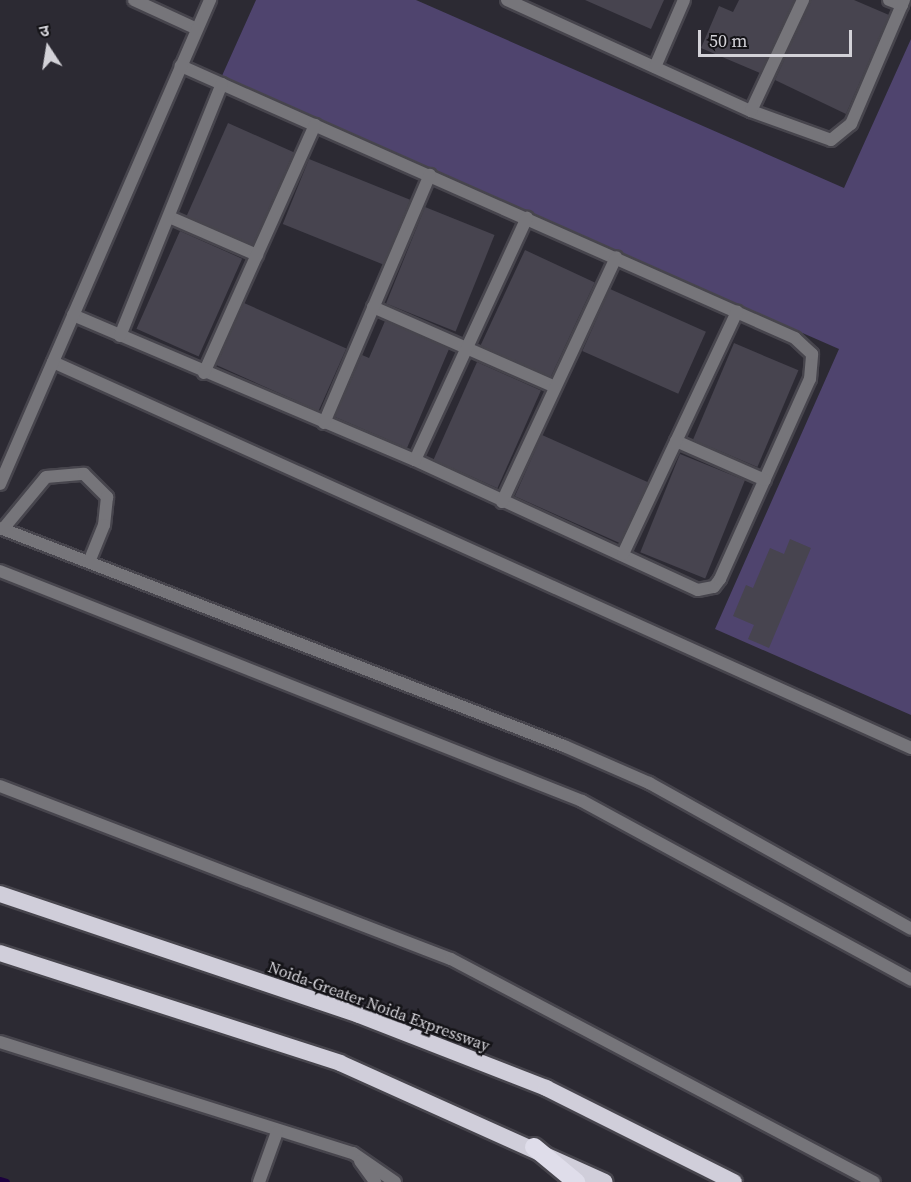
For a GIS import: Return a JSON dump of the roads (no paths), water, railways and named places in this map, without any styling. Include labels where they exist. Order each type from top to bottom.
[{"type":"highway","name":"Noida-Greater Noida Expressway","points":[[0,894],[359,1015],[546,1088],[734,1182]]},
{"type":"highway","points":[[0,953],[340,1063],[534,1147],[605,1182]]},
{"type":"highway","points":[[534,1147],[576,1182]]},
{"type":"street","points":[[134,0],[197,29]]},
{"type":"street","points":[[0,484],[210,0]]},
{"type":"street","points":[[507,0],[530,5],[654,67],[816,138],[843,135],[903,2],[889,0]]},
{"type":"street","points":[[654,67],[684,0]]},
{"type":"street","points":[[751,111],[803,0]]},
{"type":"street","points":[[73,315],[204,373],[415,460],[502,502],[623,554],[698,590],[714,587],[810,379],[812,354],[795,338],[181,66]]},
{"type":"street","points":[[120,336],[222,84]]},
{"type":"street","points":[[204,373],[315,124]]},
{"type":"street","points":[[324,423],[430,175]]},
{"type":"street","points":[[169,217],[257,255]]},
{"type":"street","points":[[415,460],[527,218]]},
{"type":"street","points":[[502,502],[616,257]]},
{"type":"street","points":[[373,307],[555,387]]},
{"type":"street","points":[[623,554],[737,312]]},
{"type":"street","points":[[53,362],[911,748]]},
{"type":"street","points":[[676,441],[765,480]]},
{"type":"street","points":[[89,562],[104,525],[106,497],[101,485],[84,474],[46,477],[1,529],[638,778],[911,929]]},
{"type":"street","points":[[0,571],[582,801],[911,980]]},
{"type":"street","points":[[0,786],[451,959],[874,1182]]},
{"type":"street","points":[[0,1042],[277,1132],[353,1153],[395,1182]]},
{"type":"street","points":[[259,1182],[277,1132]]},
{"type":"street","points":[[353,1153],[375,1182]]},
{"type":"waterway","points":[[0,1180],[7,1182]]}]
